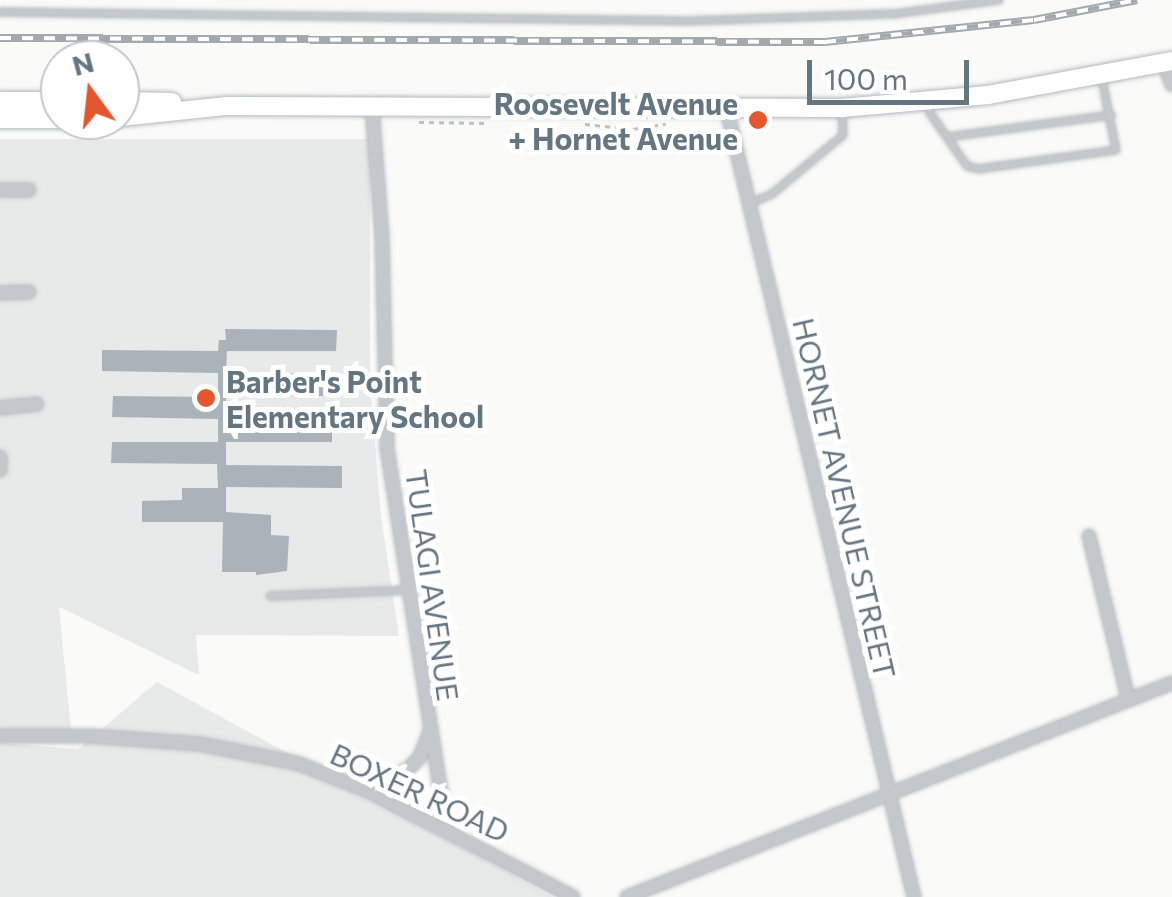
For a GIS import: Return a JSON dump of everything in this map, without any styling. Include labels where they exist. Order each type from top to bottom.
[{"type":"main road","points":[[140,103],[842,108],[929,102],[1102,77],[1168,62]]},
{"type":"main road","points":[[0,101],[40,101]]},
{"type":"main road","points":[[140,115],[227,106]]},
{"type":"main road","points":[[0,118],[40,119]]},
{"type":"street","points":[[1168,62],[1172,86]]},
{"type":"street","name":"TULAGI AVENUE","points":[[372,107],[382,236],[387,448],[447,830]]},
{"type":"street","name":"HORNET AVENUE STREET","points":[[728,110],[914,897]]},
{"type":"street","points":[[0,190],[28,190]]},
{"type":"street","points":[[0,293],[29,292]]},
{"type":"street","points":[[0,408],[37,404]]},
{"type":"street","points":[[0,457],[0,470]]},
{"type":"street","points":[[1089,536],[1128,699]]},
{"type":"street","points":[[627,897],[1172,683]]},
{"type":"street","points":[[366,790],[407,770],[420,756],[430,731]]},
{"type":"street","name":"BOXER ROAD","points":[[0,736],[91,736],[200,744],[297,763],[366,790],[573,897]]},
{"type":"lane","points":[[0,12],[689,22],[894,14],[998,0]]},
{"type":"lane","points":[[929,102],[930,113],[967,166],[978,169],[1116,150],[1102,77]]},
{"type":"lane","points":[[751,203],[772,194],[844,135],[842,108]]},
{"type":"lane","points":[[947,137],[1112,115]]},
{"type":"lane","points":[[270,596],[408,590]]},
{"type":"path","points":[[419,122],[488,123]]},
{"type":"path","points":[[585,124],[633,129],[666,124]]},
{"type":"shaded area","name":"Barber's Point Elementary School","points":[[0,139],[370,139],[370,381],[381,516],[399,636],[196,635],[199,675],[59,607],[72,741],[0,738]]},
{"type":"shaded area","points":[[157,682],[552,897],[0,897],[0,743],[78,749]]},
{"type":"building","points":[[225,329],[337,330],[336,351],[227,351],[226,373],[332,374],[332,396],[226,396],[226,419],[332,421],[332,442],[226,442],[226,465],[342,466],[342,488],[226,487],[226,512],[271,515],[271,535],[289,536],[287,571],[256,575],[222,572],[223,522],[142,522],[142,501],[182,500],[182,488],[218,488],[217,464],[111,463],[112,442],[218,442],[218,419],[112,417],[113,396],[218,397],[218,373],[102,371],[102,350],[218,351],[219,340],[226,340]]},
{"type":"railway","points":[[0,38],[825,42],[1034,20],[1137,0]]},
{"type":"place","name":"Roosevelt Avenue + Hornet Avenue","points":[[758,120]]},
{"type":"place","name":"Barber's Point Elementary School","points":[[206,398]]}]
